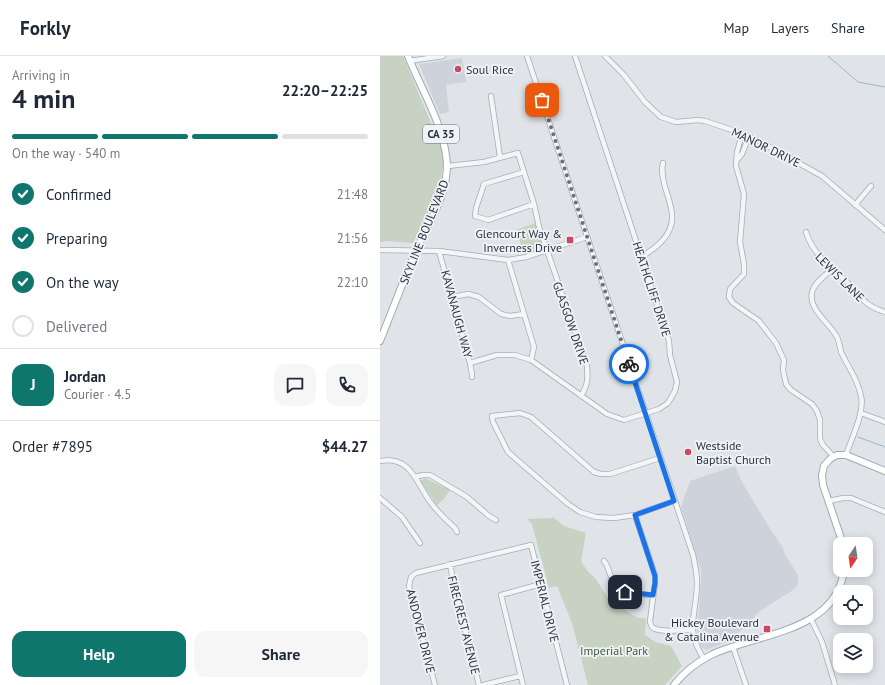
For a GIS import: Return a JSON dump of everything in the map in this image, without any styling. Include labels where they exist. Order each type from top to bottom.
[{"type":"main road","name":"SKYLINE BOULEVARD","points":[[380,341],[416,250],[444,189],[448,166],[441,132],[423,88],[408,58]]},
{"type":"main road","points":[[841,537],[823,485],[822,475],[827,462],[833,456],[846,455],[885,471]]},
{"type":"main road","points":[[674,685],[688,670],[704,659],[733,646],[795,627],[811,620],[834,598],[842,577]]},
{"type":"street","points":[[408,58],[443,56]]},
{"type":"street","points":[[527,56],[697,571],[692,630],[694,640],[704,659]]},
{"type":"street","name":"HEATHCLIFF DRIVE","points":[[470,363],[497,355],[515,355],[531,360],[607,414],[624,420],[659,409],[668,403],[675,391],[677,382],[670,355],[669,341],[575,56]]},
{"type":"street","name":"MANOR DRIVE","points":[[605,56],[624,75],[645,102],[661,117],[676,122],[698,120],[705,121],[749,136],[822,176],[885,230]]},
{"type":"street","points":[[448,166],[484,162],[500,157],[491,96]]},
{"type":"street","points":[[742,134],[737,152],[737,170],[744,189],[740,242],[744,264],[744,274],[730,290],[729,297],[733,303],[759,321],[776,343],[784,360],[783,370],[786,384],[791,390],[812,404],[817,411],[820,420],[820,439],[823,445],[833,456]]},
{"type":"street","points":[[737,160],[742,154],[749,136]]},
{"type":"street","name":"GLASGOW DRIVE","points":[[500,157],[518,153],[534,204],[539,227],[587,366],[587,386],[581,396]]},
{"type":"street","points":[[641,257],[661,243],[668,233],[671,225],[672,216],[661,171],[663,163]]},
{"type":"street","points":[[524,172],[484,184],[476,208],[475,216],[488,220],[534,204]]},
{"type":"street","points":[[855,204],[871,186]]},
{"type":"street","name":"LEWIS LANE","points":[[806,232],[812,248],[863,301],[875,310],[885,312]]},
{"type":"street","points":[[380,250],[439,251],[508,260],[547,251],[587,237]]},
{"type":"street","name":"KAVANAUGH WAY","points":[[439,251],[470,363],[472,377]]},
{"type":"street","points":[[508,260],[534,347],[531,360]]},
{"type":"street","points":[[832,269],[815,285],[812,293],[812,301],[816,310],[837,337],[842,352],[856,378],[862,398],[861,412],[846,455]]},
{"type":"street","points":[[452,297],[468,294],[479,297],[501,314],[510,316],[524,314]]},
{"type":"street","points":[[861,412],[885,422]]},
{"type":"street","points":[[660,458],[610,474],[601,474],[594,472],[526,414],[520,413],[492,416],[493,422],[508,452],[568,504],[580,512],[596,517],[614,518],[635,515],[674,501]]},
{"type":"street","points":[[380,461],[393,461],[401,463],[409,468],[432,504],[457,532]]},
{"type":"street","points":[[415,477],[430,475],[467,497],[489,516],[496,520]]},
{"type":"street","points":[[380,498],[402,517],[420,543]]},
{"type":"street","points":[[829,501],[851,498],[885,512]]},
{"type":"street","points":[[635,515],[655,576],[650,621],[652,627],[656,629],[668,630],[692,630]]},
{"type":"street","name":"IMPERIAL DRIVE","points":[[411,577],[416,573],[531,545],[567,685]]},
{"type":"street","points":[[604,561],[613,582],[617,587],[625,592],[653,595]]},
{"type":"street","name":"FIRECREST AVENUE","points":[[450,564],[454,586],[479,685]]},
{"type":"street","name":"ANDOVER DRIVE","points":[[411,577],[409,586],[435,685]]},
{"type":"street","points":[[523,685],[501,595],[541,584]]},
{"type":"street","points":[[811,620],[822,642],[835,685]]},
{"type":"street","points":[[733,646],[746,685]]},
{"type":"street","points":[[483,685],[520,676]]},
{"type":"shaded area","points":[[462,58],[466,82],[446,85],[449,112],[440,114],[419,64]]},
{"type":"shaded area","points":[[735,466],[742,482],[798,575],[798,580],[797,586],[793,590],[760,611],[732,640],[706,650],[701,647],[697,633],[701,571],[681,507],[690,481]]},
{"type":"green space","points":[[380,56],[403,56],[443,152],[443,164],[438,187],[429,211],[413,243],[387,241],[380,242]]},
{"type":"green space","points":[[535,223],[543,248],[524,254],[516,230]]},
{"type":"green space","points":[[425,478],[450,490],[444,499],[437,505],[421,482]]},
{"type":"green space","name":"Imperial Park","points":[[553,517],[564,526],[586,533],[581,561],[588,572],[596,579],[609,600],[636,617],[646,619],[645,635],[655,642],[671,646],[682,666],[665,685],[588,685],[572,623],[557,586],[549,588],[532,524],[527,519]]},
{"type":"waterway","points":[[828,56],[858,82],[885,87]]},
{"type":"waterway","points":[[858,437],[885,447]]},
{"type":"way so far","points":[[542,100],[629,364]]},
{"type":"place","name":"Soul Rice","points":[[458,69]]},
{"type":"place","name":"Glencourt Way & Inverness Drive","points":[[570,240]]},
{"type":"place","name":"Westside Baptist Church","points":[[688,452]]},
{"type":"place","name":"Hickey Boulevard & Catalina Avenue","points":[[767,629]]},
{"type":"route","points":[[625,592],[653,595],[655,583],[655,576],[635,515],[674,501],[629,364]]}]
